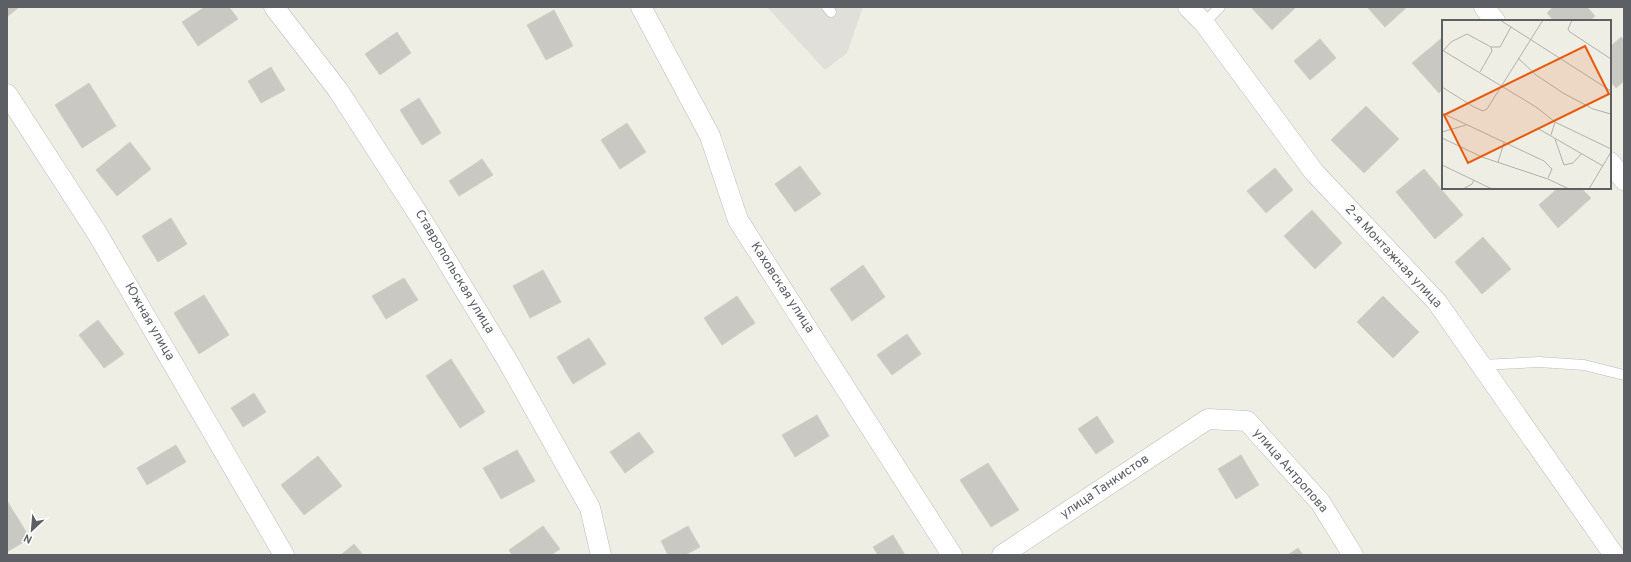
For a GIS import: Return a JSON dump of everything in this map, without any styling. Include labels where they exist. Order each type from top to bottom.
[{"type":"street","name":"Ставропольская улица","points":[[274,7],[338,90],[422,220],[507,360],[590,508],[601,555]]},
{"type":"street","name":"Каховская улица","points":[[641,7],[710,136],[738,220],[952,555]]},
{"type":"street","name":"2-я Монтажная улица","points":[[1188,7],[1204,23],[1314,172],[1437,302],[1614,555]]},
{"type":"street","points":[[1484,7],[1495,20]]},
{"type":"street","name":"Южная улица","points":[[7,94],[97,233],[284,555]]},
{"type":"street","points":[[1611,163],[1624,180]]},
{"type":"street","name":"улица Танкистов","points":[[1002,555],[1208,419]]},
{"type":"street","name":"улица Антропова","points":[[1208,419],[1247,421],[1320,502],[1353,555]]},
{"type":"lane","points":[[1204,23],[1220,7]]},
{"type":"lane","points":[[1481,365],[1539,362],[1562,363],[1584,365],[1624,374]]},
{"type":"shaded area","points":[[767,7],[863,7],[847,53],[825,70]]},
{"type":"building","points":[[7,7],[19,7],[7,17]]},
{"type":"building","points":[[205,7],[229,7],[238,19],[198,46],[182,22]]},
{"type":"building","points":[[1251,7],[1294,7],[1295,8],[1272,30]]},
{"type":"building","points":[[1407,7],[1385,27],[1368,8]]},
{"type":"building","points":[[1553,7],[1587,7],[1595,16],[1590,20],[1553,20],[1547,13]]},
{"type":"building","points":[[554,10],[573,46],[546,60],[527,25]]},
{"type":"building","points":[[397,32],[411,53],[380,75],[365,54]]},
{"type":"building","points":[[1621,37],[1624,40],[1624,81],[1616,88],[1611,82],[1611,46]]},
{"type":"building","points":[[1442,38],[1442,90],[1439,93],[1412,63]]},
{"type":"building","points":[[1320,39],[1336,58],[1310,80],[1294,61]]},
{"type":"building","points":[[271,67],[285,90],[261,103],[248,81]]},
{"type":"building","points":[[89,83],[116,126],[82,148],[55,105]]},
{"type":"building","points":[[419,98],[441,133],[422,145],[400,110]]},
{"type":"building","points":[[1366,106],[1399,139],[1364,173],[1331,140]]},
{"type":"building","points":[[627,123],[646,152],[620,169],[601,140]]},
{"type":"building","points":[[130,142],[151,169],[117,196],[96,170]]},
{"type":"building","points":[[482,159],[493,175],[459,196],[449,181]]},
{"type":"building","points":[[800,166],[821,194],[795,212],[775,184]]},
{"type":"building","points":[[1275,168],[1293,190],[1266,213],[1247,191]]},
{"type":"building","points":[[1424,169],[1463,215],[1435,239],[1396,192]]},
{"type":"building","points":[[1557,189],[1582,189],[1591,198],[1558,228],[1539,205]]},
{"type":"building","points":[[1312,210],[1342,243],[1315,269],[1284,236]]},
{"type":"building","points":[[171,218],[187,244],[158,262],[142,236]]},
{"type":"building","points":[[1483,237],[1511,269],[1482,294],[1455,262]]},
{"type":"building","points":[[863,265],[885,297],[852,321],[830,289]]},
{"type":"building","points":[[543,270],[561,302],[530,318],[513,286]]},
{"type":"building","points":[[404,278],[418,300],[386,319],[372,296]]},
{"type":"building","points":[[204,295],[229,335],[199,354],[174,313]]},
{"type":"building","points":[[737,296],[755,323],[722,345],[704,318]]},
{"type":"building","points":[[1383,296],[1419,332],[1393,358],[1357,322]]},
{"type":"building","points":[[98,320],[124,354],[104,368],[79,335]]},
{"type":"building","points":[[907,334],[921,354],[892,375],[877,355]]},
{"type":"building","points":[[589,338],[606,364],[573,384],[557,357]]},
{"type":"building","points":[[451,359],[485,412],[460,428],[426,376]]},
{"type":"building","points":[[254,393],[266,412],[243,427],[231,408]]},
{"type":"building","points":[[817,415],[829,436],[795,457],[782,435]]},
{"type":"building","points":[[1097,416],[1114,442],[1096,454],[1078,429]]},
{"type":"building","points":[[639,432],[654,452],[625,473],[610,452]]},
{"type":"building","points":[[176,445],[186,462],[147,485],[137,468]]},
{"type":"building","points":[[517,450],[535,481],[501,499],[483,468]]},
{"type":"building","points":[[1241,455],[1259,485],[1236,499],[1218,469]]},
{"type":"building","points":[[318,456],[342,486],[304,515],[281,485]]},
{"type":"building","points":[[988,463],[1019,510],[991,527],[960,480]]},
{"type":"building","points":[[7,501],[30,538],[7,552]]},
{"type":"building","points":[[543,526],[560,549],[551,555],[512,555],[509,550]]},
{"type":"building","points":[[688,526],[700,547],[685,555],[668,555],[661,541]]},
{"type":"building","points":[[893,535],[905,555],[878,555],[873,547]]},
{"type":"building","points":[[354,544],[363,555],[341,555]]},
{"type":"building","points":[[1298,548],[1303,555],[1288,555]]}]
